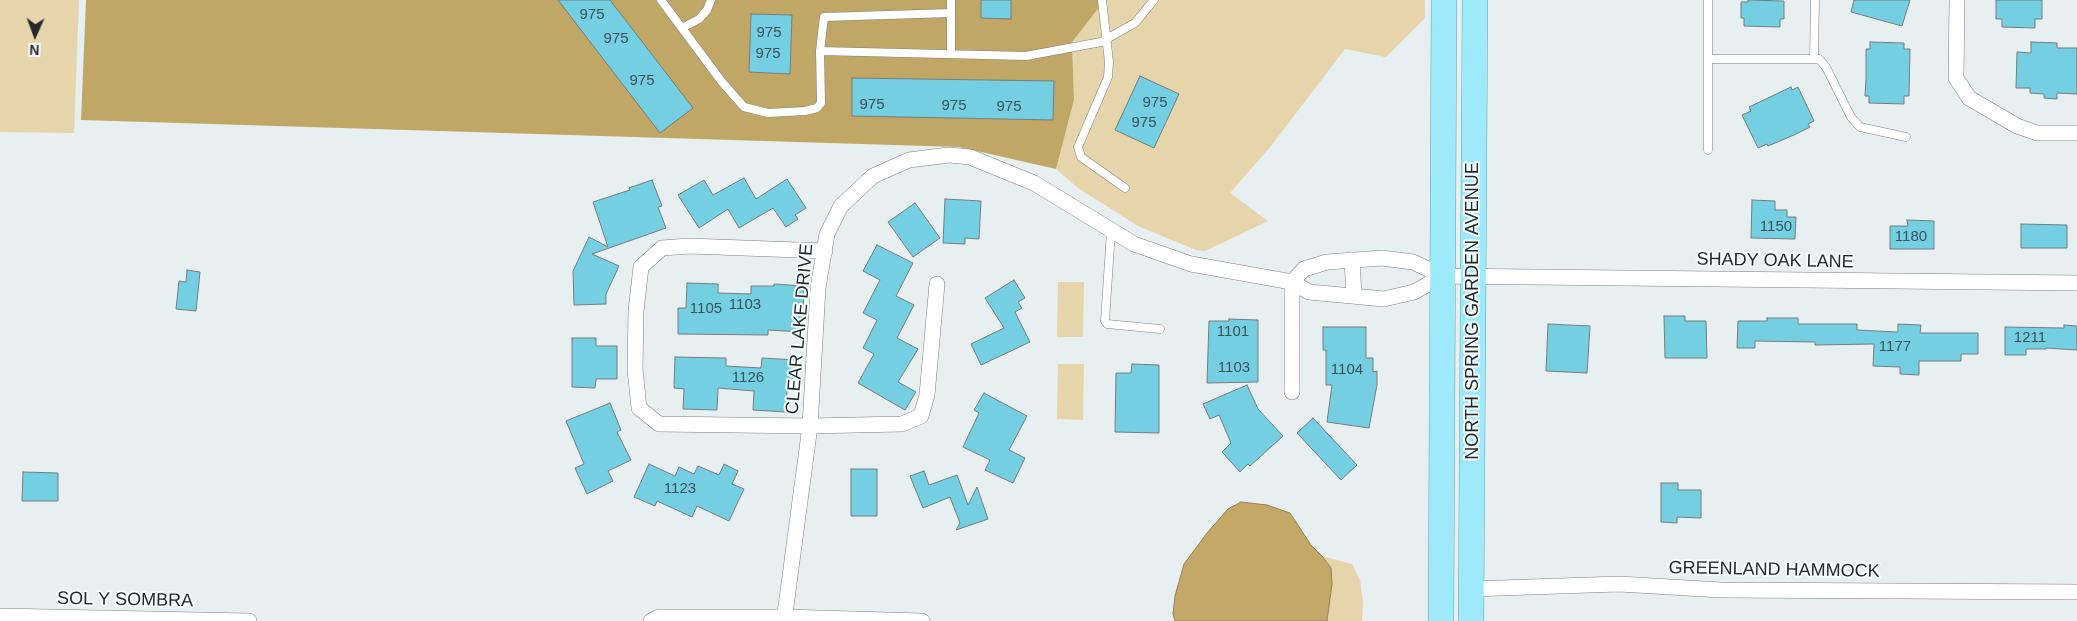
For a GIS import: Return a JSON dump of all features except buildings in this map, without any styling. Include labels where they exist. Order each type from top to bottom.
[{"type":"highway","name":"NORTH SPRING GARDEN AVENUE","points":[[1441,621],[1444,0]]},
{"type":"highway","name":"NORTH SPRING GARDEN AVENUE","points":[[1471,621],[1474,0]]},
{"type":"street","points":[[1957,0],[1956,78],[1968,98],[2017,126],[2037,133],[2077,133]]},
{"type":"street","name":"CLEAR LAKE DRIVE","points":[[784,619],[810,426],[818,288],[827,234],[842,206],[873,176],[909,160],[948,155],[970,157],[1034,183],[1134,244],[1191,264],[1292,282],[1309,292],[1384,299],[1414,292],[1443,276]]},
{"type":"street","points":[[825,251],[689,246],[662,248],[641,267],[636,311],[635,369],[639,408],[659,424],[810,426],[902,424],[921,416],[927,395],[937,284]]},
{"type":"street","name":"CLEAR LAKE DRIVE","points":[[1292,282],[1304,269],[1327,262],[1382,258],[1413,262],[1443,276],[1473,276]]},
{"type":"street","points":[[1352,260],[1354,296]]},
{"type":"street","name":"SHADY OAK LANE","points":[[1473,276],[2077,283]]},
{"type":"street","points":[[1292,282],[1292,392]]},
{"type":"street","name":"GREENLAND HAMMOCK","points":[[1471,589],[1619,584],[1721,590],[2077,592]]},
{"type":"street","name":"SOL Y SOMBRA","points":[[0,616],[249,621]]},
{"type":"street","points":[[651,621],[659,616],[922,621]]},
{"type":"lane","points":[[661,0],[744,107],[768,113],[805,111],[817,108],[821,102],[820,51],[824,16],[951,13]]},
{"type":"lane","points":[[682,28],[699,19],[708,10],[711,0]]},
{"type":"lane","points":[[951,0],[951,54]]},
{"type":"lane","points":[[1102,0],[1109,62],[1108,77],[1078,147],[1081,157],[1125,188]]},
{"type":"lane","points":[[820,51],[1026,56],[1106,40],[1135,23],[1154,0]]},
{"type":"lane","points":[[1708,0],[1708,150]]},
{"type":"lane","points":[[1814,59],[1815,0]]},
{"type":"lane","points":[[1708,58],[1819,59],[1826,67],[1851,117],[1860,127],[1906,137]]},
{"type":"lane","points":[[1111,231],[1106,302],[1107,324],[1160,329]]},
{"type":"shaded area","points":[[0,0],[79,0],[74,133],[0,132]]},
{"type":"shaded area","points":[[86,0],[1105,0],[1072,42],[1074,100],[1056,169],[959,147],[81,120]]},
{"type":"shaded area","points":[[1105,0],[1425,0],[1425,18],[1386,57],[1345,49],[1271,146],[1230,193],[1268,221],[1205,251],[1196,250],[1138,226],[1078,188],[1056,169],[1074,100],[1072,42]]},
{"type":"shaded area","points":[[1058,282],[1084,282],[1083,337],[1057,337]]},
{"type":"shaded area","points":[[1058,364],[1084,364],[1083,420],[1057,419]]},
{"type":"shaded area","points":[[1241,502],[1267,505],[1290,513],[1311,545],[1331,568],[1332,584],[1327,621],[1175,621],[1173,614],[1175,596],[1184,564],[1228,509]]},
{"type":"shaded area","points":[[1322,556],[1352,564],[1360,580],[1363,602],[1362,621],[1327,621],[1332,584],[1331,568]]}]
